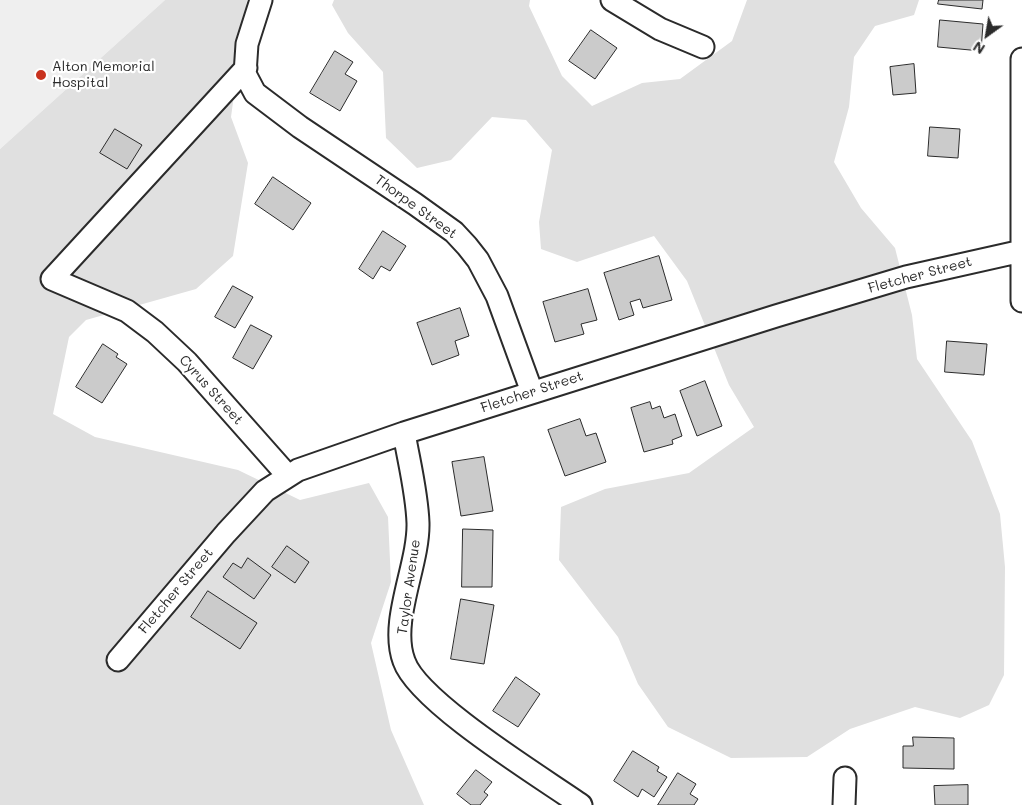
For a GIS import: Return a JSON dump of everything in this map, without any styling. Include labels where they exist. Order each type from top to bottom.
[{"type":"street","points":[[246,68],[247,44],[261,0]]},
{"type":"street","points":[[612,0],[660,30],[704,47]]},
{"type":"street","points":[[1022,59],[1022,301]]},
{"type":"street","name":"Cyrus Street","points":[[246,68],[52,279],[127,311],[155,332],[187,362],[288,476]]},
{"type":"street","name":"Thorpe Street","points":[[246,68],[245,74],[255,93],[300,127],[454,232],[467,246],[478,260],[497,296],[532,392]]},
{"type":"street","name":"Fletcher Street","points":[[118,660],[226,533],[265,491],[288,476],[324,460],[404,433],[906,277],[1022,252]]},
{"type":"street","name":"Taylor Avenue","points":[[404,433],[418,522],[416,548],[401,622],[401,649],[407,670],[438,703],[581,805]]},
{"type":"street","points":[[844,805],[845,778]]},
{"type":"shaded area","name":"Alton Memorial Hospital","points":[[0,0],[165,0],[0,149]]},
{"type":"shaded area","points":[[165,0],[247,0],[231,117],[248,163],[233,256],[196,289],[86,320],[69,337],[53,414],[95,437],[238,470],[300,500],[369,483],[388,517],[391,582],[371,643],[391,730],[424,805],[0,805],[0,149]]},
{"type":"shaded area","points":[[334,0],[530,0],[529,6],[562,76],[592,106],[642,83],[680,79],[732,41],[747,0],[919,0],[914,15],[875,26],[854,57],[849,107],[834,162],[861,208],[895,248],[912,315],[917,359],[972,441],[1000,514],[1005,567],[1004,675],[989,705],[960,718],[915,707],[850,729],[807,757],[731,758],[668,727],[638,684],[618,637],[559,560],[561,507],[605,489],[689,473],[754,427],[729,385],[687,281],[654,236],[577,262],[541,249],[539,222],[552,150],[526,120],[492,117],[451,160],[417,168],[386,138],[383,72],[348,33],[332,5]]},
{"type":"building","points":[[939,0],[983,0],[982,9],[938,4]]},
{"type":"building","points":[[940,20],[983,24],[981,51],[938,47]]},
{"type":"building","points":[[591,30],[617,48],[595,79],[569,61]]},
{"type":"building","points":[[335,51],[353,62],[345,74],[357,81],[340,111],[310,93]]},
{"type":"building","points":[[914,64],[916,93],[893,95],[890,67]]},
{"type":"building","points":[[930,127],[960,129],[958,158],[928,156]]},
{"type":"building","points":[[115,129],[142,145],[127,169],[100,153]]},
{"type":"building","points":[[273,177],[311,203],[293,230],[255,204]]},
{"type":"building","points":[[383,231],[406,246],[390,271],[381,266],[373,279],[359,269]]},
{"type":"building","points":[[659,256],[672,300],[643,308],[640,299],[630,302],[634,315],[619,320],[604,273]]},
{"type":"building","points":[[233,286],[253,297],[235,328],[215,317]]},
{"type":"building","points":[[588,289],[597,320],[581,324],[584,334],[555,342],[543,302]]},
{"type":"building","points":[[460,308],[469,336],[455,341],[459,355],[432,365],[417,323]]},
{"type":"building","points":[[251,325],[272,336],[253,369],[233,358]]},
{"type":"building","points":[[947,341],[987,344],[984,375],[945,372]]},
{"type":"building","points":[[103,344],[118,354],[116,357],[127,364],[102,403],[76,387]]},
{"type":"building","points":[[705,381],[722,426],[697,436],[680,391]]},
{"type":"building","points":[[650,402],[652,409],[660,406],[664,418],[675,414],[682,436],[672,440],[673,444],[644,452],[631,408]]},
{"type":"building","points":[[580,419],[586,436],[596,433],[606,462],[565,476],[548,430]]},
{"type":"building","points":[[484,457],[493,511],[461,516],[452,462]]},
{"type":"building","points":[[463,529],[493,530],[492,587],[462,587]]},
{"type":"building","points":[[287,546],[309,562],[295,583],[272,567]]},
{"type":"building","points":[[248,558],[271,575],[254,599],[223,577],[233,563],[241,568]]},
{"type":"building","points":[[208,591],[257,623],[240,649],[191,617]]},
{"type":"building","points":[[461,599],[494,605],[484,664],[451,659]]},
{"type":"building","points":[[516,677],[540,694],[518,727],[493,711]]},
{"type":"building","points":[[913,737],[954,738],[954,769],[903,768],[903,746],[913,746]]},
{"type":"building","points":[[633,751],[659,767],[657,771],[667,777],[654,797],[642,789],[638,797],[614,781]]},
{"type":"building","points":[[476,770],[492,782],[484,792],[488,795],[480,805],[471,805],[457,794]]},
{"type":"building","points":[[678,773],[696,784],[690,794],[698,799],[694,805],[658,805]]},
{"type":"building","points":[[968,785],[968,805],[935,805],[934,786]]},
{"type":"place","name":"Alton Memorial Hospital","points":[[41,75]]}]
